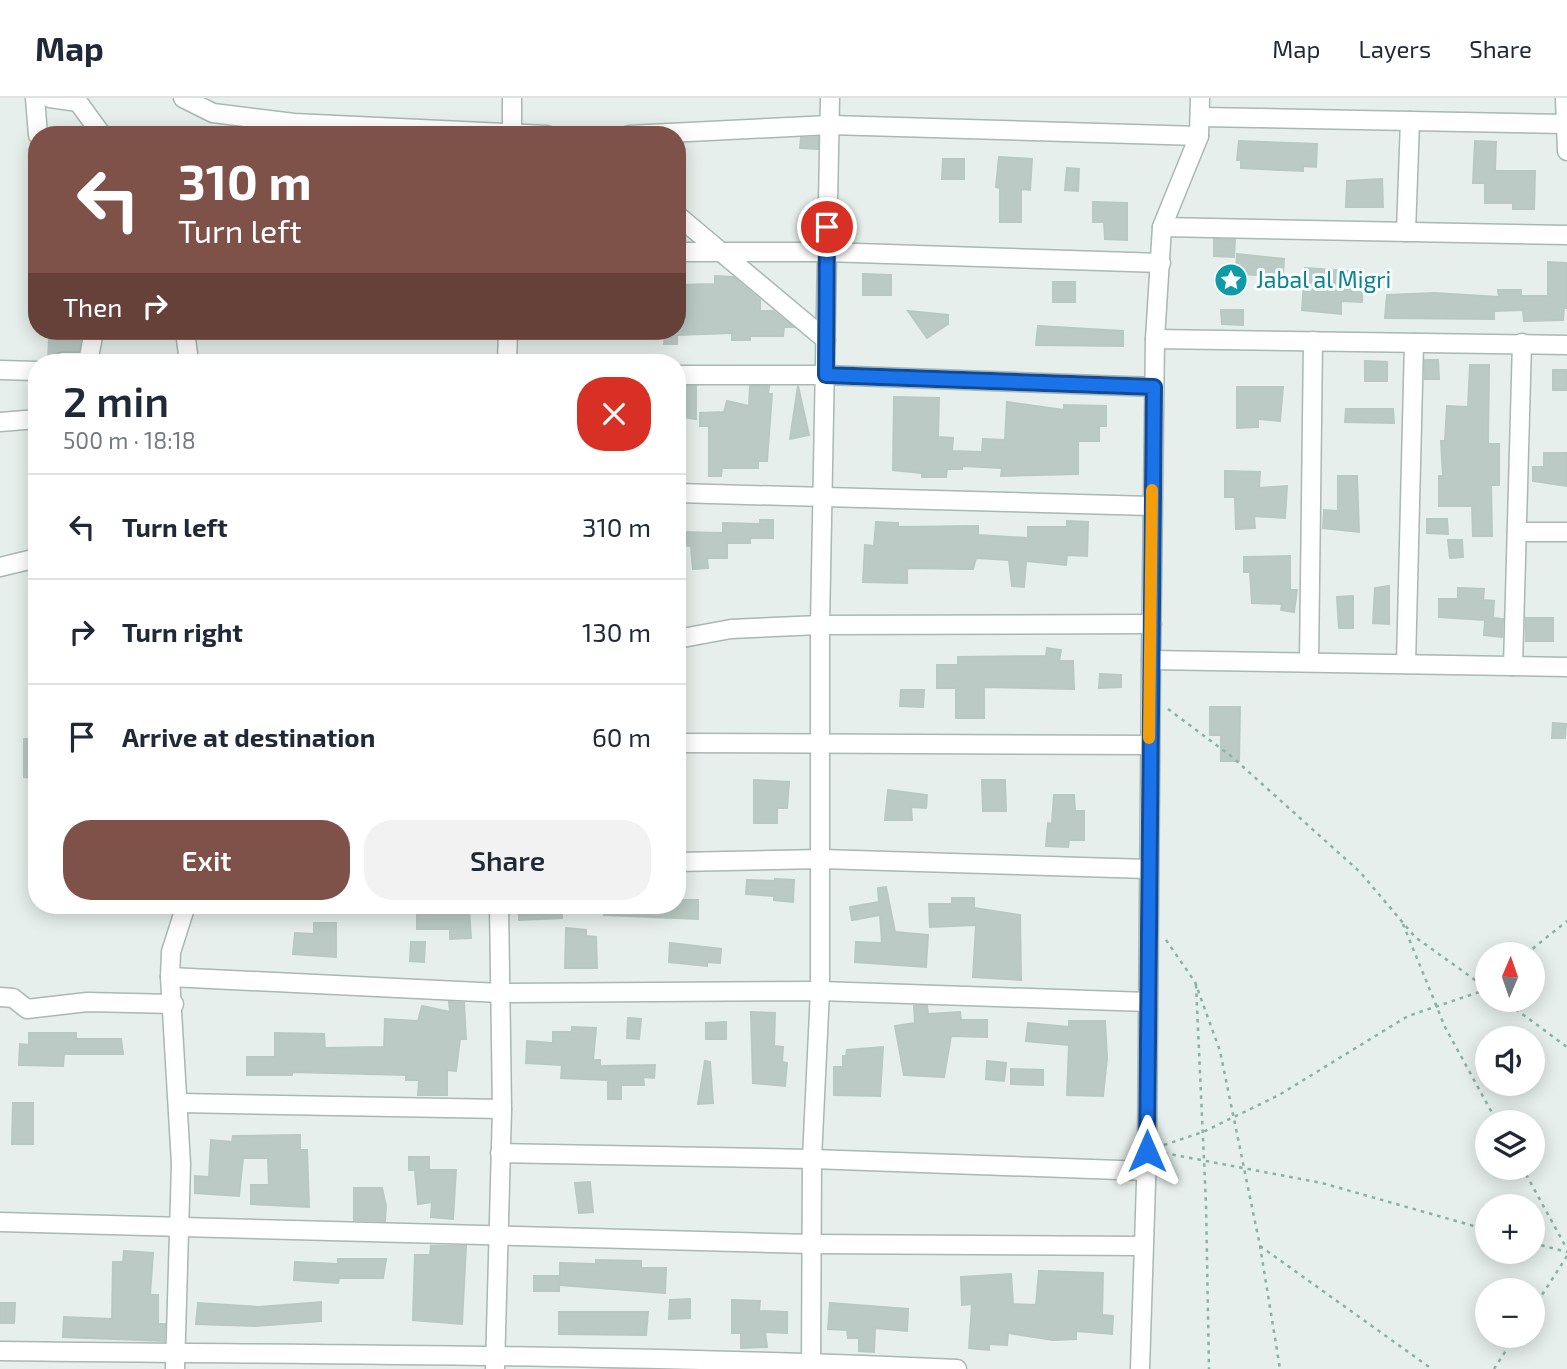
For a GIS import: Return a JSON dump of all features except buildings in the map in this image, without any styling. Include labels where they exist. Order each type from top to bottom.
[{"type":"street","points":[[35,98],[37,126]]},
{"type":"street","points":[[50,98],[79,100],[96,126]]},
{"type":"street","points":[[183,98],[213,113],[294,122],[373,126]]},
{"type":"street","points":[[512,98],[512,126]]},
{"type":"street","points":[[811,1366],[812,1159],[820,991],[820,625],[830,98]]},
{"type":"street","points":[[1140,1369],[1142,1246],[1147,1171],[1149,694],[1155,339],[1162,227],[1199,136],[1200,98]]},
{"type":"street","points":[[1565,98],[1567,151]]},
{"type":"street","points":[[1201,117],[1564,124]]},
{"type":"street","points":[[1406,232],[1410,121]]},
{"type":"street","points":[[686,132],[830,125],[1199,136]]},
{"type":"street","points":[[686,223],[826,340]]},
{"type":"street","points":[[1162,227],[1567,235]]},
{"type":"street","points":[[686,252],[826,252],[1161,263]]},
{"type":"street","points":[[1155,339],[1567,345]]},
{"type":"street","points":[[1309,662],[1312,341]]},
{"type":"street","points":[[1513,666],[1522,343]]},
{"type":"street","points":[[1406,664],[1414,344]]},
{"type":"street","points":[[0,370],[28,371]]},
{"type":"street","points":[[686,375],[826,375],[1154,387]]},
{"type":"street","points":[[0,422],[28,420]]},
{"type":"street","points":[[686,493],[1151,506]]},
{"type":"street","points":[[1517,532],[1567,532]]},
{"type":"street","points":[[0,567],[28,560]]},
{"type":"street","points":[[686,637],[731,629],[820,625],[1152,624]]},
{"type":"street","points":[[1151,660],[1567,667]]},
{"type":"street","points":[[686,743],[1149,746]]},
{"type":"street","points":[[686,862],[821,859],[1148,869]]},
{"type":"street","points":[[176,1361],[181,1164],[174,1004],[170,977],[171,952],[183,914]]},
{"type":"street","points":[[495,1362],[502,1109],[499,914]]},
{"type":"street","points":[[170,977],[500,993],[820,991],[1147,1002]]},
{"type":"street","points":[[0,997],[13,998],[27,1009],[87,1002],[174,1004]]},
{"type":"street","points":[[179,1103],[502,1109]]},
{"type":"street","points":[[500,1153],[812,1159],[1147,1171]]},
{"type":"street","points":[[0,1222],[812,1244],[1142,1246]]},
{"type":"street","points":[[0,1351],[176,1361],[495,1362],[957,1369]]},
{"type":"path","points":[[1149,694],[1231,756],[1360,872],[1415,937],[1475,979]]},
{"type":"path","points":[[1402,921],[1436,1005],[1491,1110]]},
{"type":"path","points":[[1541,942],[1567,921]]},
{"type":"path","points":[[1164,937],[1195,982],[1220,1051],[1260,1246],[1280,1369]]},
{"type":"path","points":[[1195,982],[1203,1132],[1209,1369]]},
{"type":"path","points":[[1147,1151],[1203,1132],[1234,1117],[1279,1095],[1408,1016],[1475,991]]},
{"type":"path","points":[[1520,1012],[1567,1046]]},
{"type":"path","points":[[1147,1151],[1322,1183],[1475,1226]]},
{"type":"path","points":[[1529,1180],[1567,1253]]},
{"type":"path","points":[[1260,1246],[1432,1369]]},
{"type":"path","points":[[1545,1247],[1567,1253]]},
{"type":"path","points":[[1545,1289],[1567,1253]]},
{"type":"path","points":[[1494,1369],[1508,1348]]},
{"type":"slow traffic","points":[[1149,738],[1152,490]]},
{"type":"place","name":"Jabal al Migri","points":[[1231,280]]},
{"type":"route","points":[[827,227],[826,375],[1154,387],[1149,694],[1147,1151]]}]
